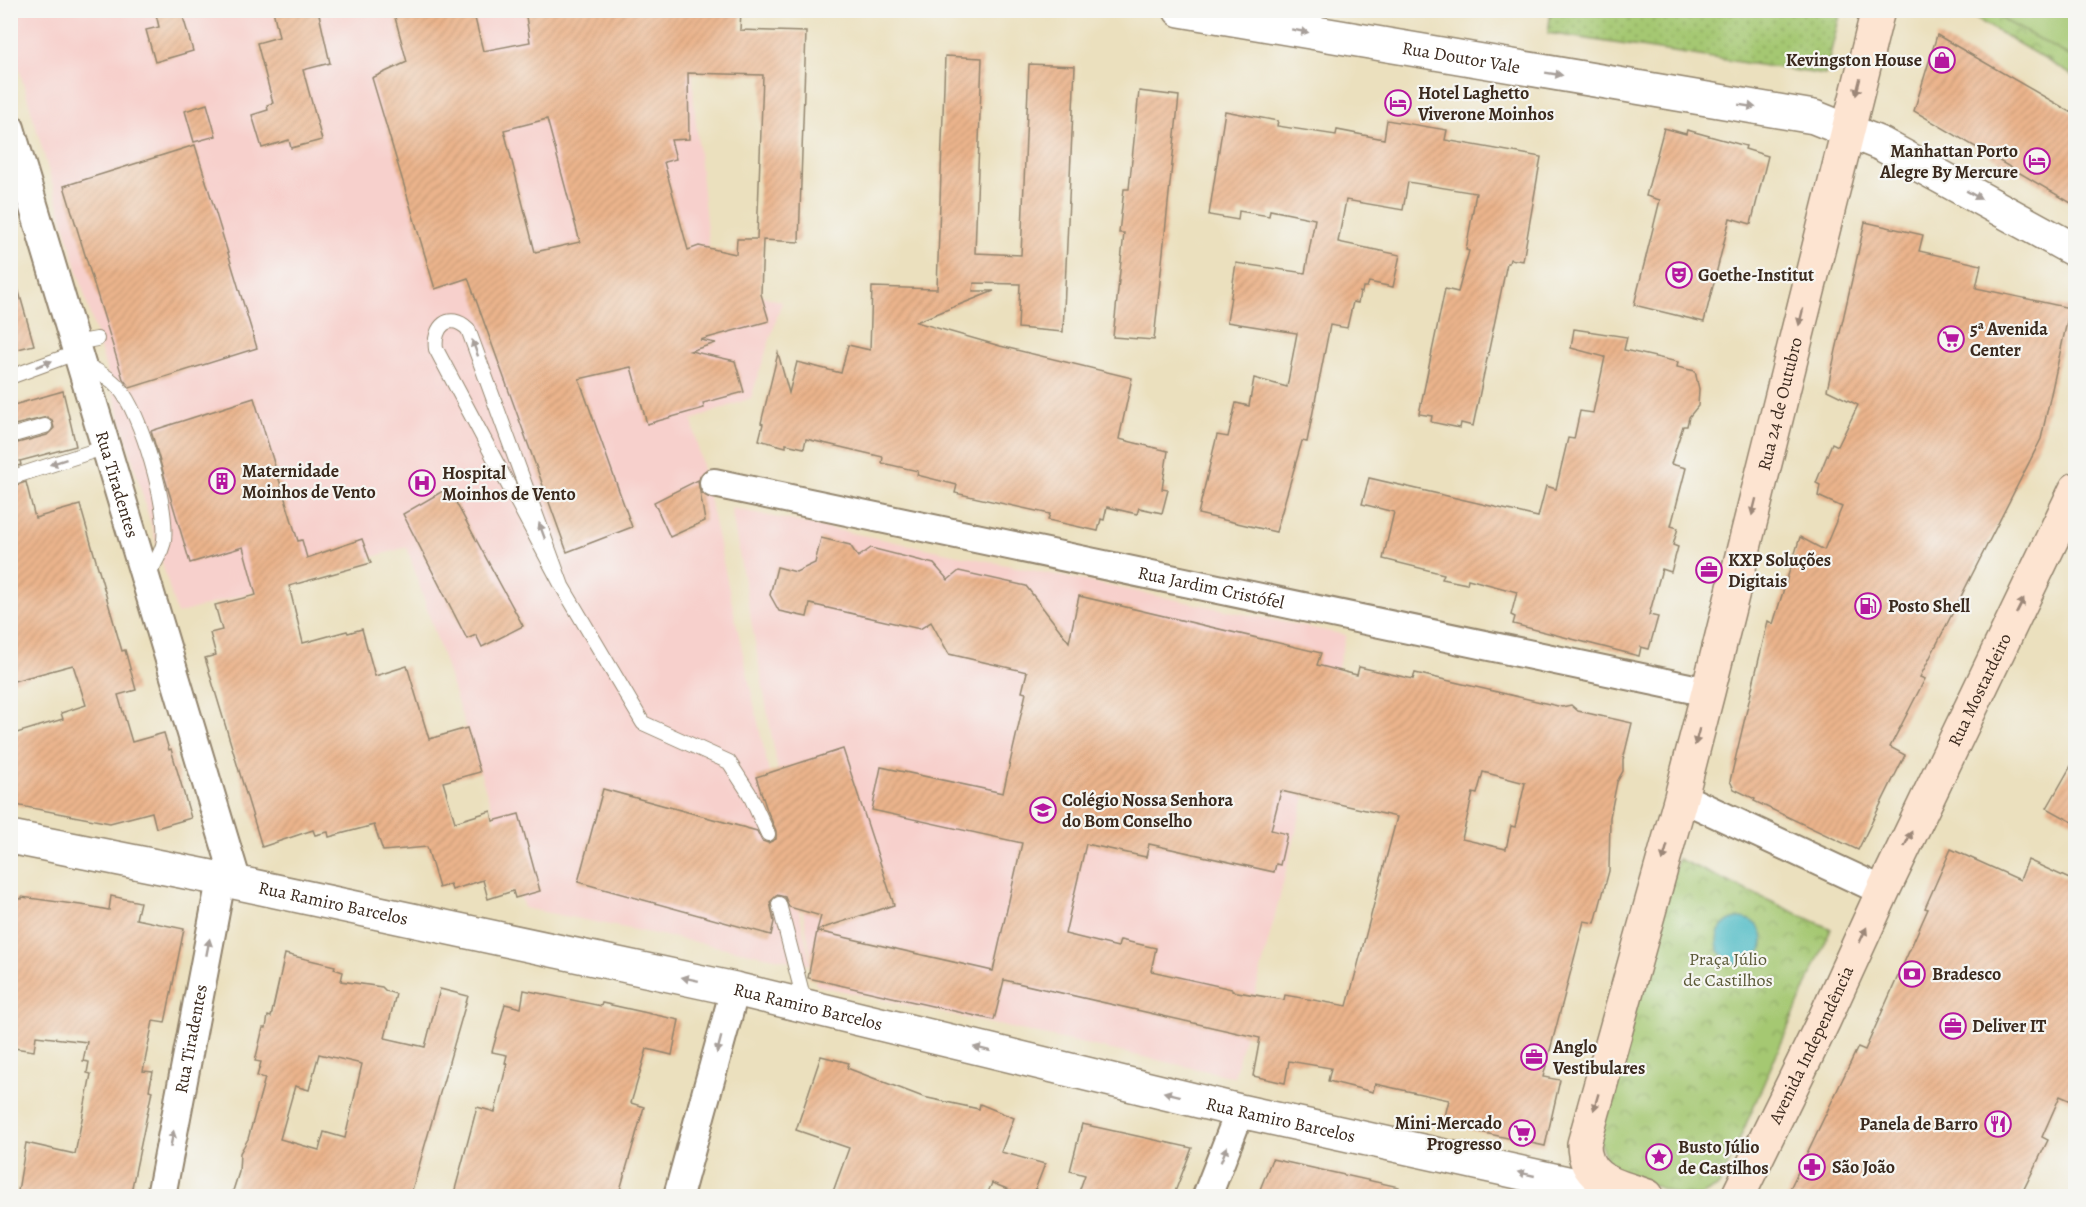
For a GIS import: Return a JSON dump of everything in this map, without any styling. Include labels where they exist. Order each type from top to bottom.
[{"type":"main road","name":"Rua 24 de Outubro","points":[[1681,797],[1878,10]]},
{"type":"main road","name":"Rua Mostardeiro","points":[[1883,891],[2076,489]]},
{"type":"main road","points":[[1647,1197],[1600,1178],[1592,1172],[1587,1164],[1584,1144],[1681,797]]},
{"type":"main road","name":"Avenida Independência","points":[[1738,1197],[1824,1020],[1883,891]]},
{"type":"street","name":"Rua Doutor Vale","points":[[1180,10],[1814,117],[1881,144],[2076,251]]},
{"type":"street","name":"Rua Tiradentes","points":[[10,128],[83,349],[106,447],[225,841],[222,880],[161,1197]]},
{"type":"street","name":"Rua Jardim Cristófel","points":[[714,483],[1708,692]]},
{"type":"street","points":[[1681,797],[1883,891]]},
{"type":"street","name":"Rua Ramiro Barcelos","points":[[10,837],[735,989],[1240,1111],[1572,1184],[1602,1197]]},
{"type":"street","points":[[678,1197],[735,989]]},
{"type":"street","points":[[1207,1197],[1240,1111]]},
{"type":"street","points":[[1572,1184],[1584,1144]]},
{"type":"lane","points":[[562,586],[468,329],[462,323],[454,320],[446,322],[439,328],[435,340],[436,349],[562,586],[643,723],[729,762],[749,793],[768,834]]},
{"type":"lane","points":[[10,377],[83,349],[102,373],[119,388],[131,406],[145,442],[162,507],[164,542],[146,580]]},
{"type":"lane","points":[[10,436],[45,426]]},
{"type":"lane","points":[[10,478],[106,447]]},
{"type":"lane","points":[[779,904],[806,1006]]},
{"type":"shaded area","name":"Hospital Moinhos de Vento","points":[[11,10],[690,11],[694,104],[712,279],[782,302],[751,398],[692,420],[811,965],[524,908],[407,547],[177,614],[11,41]]},
{"type":"shaded area","name":"Colégio Nossa Senhora do Bom Conselho","points":[[731,508],[1346,635],[1234,1077],[816,985]]},
{"type":"green space","points":[[1551,10],[1841,11],[1825,75],[1548,33]]},
{"type":"green space","points":[[1963,11],[2075,11],[2075,77]]},
{"type":"green space","points":[[2007,11],[2075,11],[2075,59],[2002,19]]},
{"type":"green space","name":"Praça Júlio de Castilhos","points":[[1678,859],[1831,929],[1719,1186],[1701,1196],[1680,1196],[1610,1168],[1598,1138]]},
{"type":"water","points":[[1740,918],[1756,925],[1763,941],[1756,957],[1740,964],[1724,957],[1717,941],[1724,925]]},
{"type":"building","points":[[155,10],[181,10],[193,51],[155,62],[146,30],[159,27]]},
{"type":"building","points":[[273,10],[318,10],[330,63],[303,70],[322,140],[291,148],[289,140],[262,148],[252,115],[268,110],[267,105],[273,103],[257,43],[279,37]]},
{"type":"building","points":[[393,10],[473,10],[483,51],[530,42],[525,10],[741,10],[740,30],[806,32],[799,242],[763,240],[761,294],[769,321],[700,340],[716,343],[690,351],[735,361],[744,392],[703,403],[704,408],[647,424],[631,367],[579,379],[632,527],[567,552],[468,278],[435,289],[372,78],[407,62]],"holes":[[[688,73],[763,75],[757,239],[737,239],[736,254],[699,246],[688,250],[664,162],[676,159],[671,140],[689,139]],[[547,119],[580,242],[535,252],[504,130]]]},
{"type":"building","name":"Manhattan Porto Alegre By Mercure","points":[[1937,35],[2076,115],[2076,206],[1914,111]]},
{"type":"building","points":[[945,56],[982,58],[975,253],[1021,255],[1029,64],[1075,66],[1063,332],[1018,328],[1020,284],[974,283],[973,291],[994,291],[916,322],[1000,346],[1132,378],[1119,439],[1168,451],[1162,489],[1168,490],[1162,513],[1139,508],[1137,514],[1107,507],[1098,531],[1048,520],[1050,514],[955,493],[957,485],[917,475],[918,471],[882,463],[883,457],[806,439],[804,448],[786,444],[786,447],[759,440],[778,353],[789,393],[797,362],[841,373],[848,345],[870,350],[872,287],[937,289]]},
{"type":"building","points":[[1139,91],[1179,96],[1154,340],[1113,337],[1124,233],[1119,233],[1124,189],[1129,189]]},
{"type":"building","points":[[207,104],[216,136],[194,142],[185,111]]},
{"type":"building","points":[[1225,111],[1278,121],[1277,126],[1336,135],[1337,130],[1384,139],[1387,120],[1447,130],[1445,140],[1541,157],[1523,261],[1510,259],[1507,263],[1473,426],[1461,423],[1460,428],[1431,422],[1432,416],[1419,414],[1445,289],[1458,292],[1469,251],[1466,250],[1476,193],[1408,182],[1403,210],[1346,200],[1338,242],[1400,255],[1393,287],[1369,282],[1367,287],[1363,287],[1362,293],[1360,292],[1358,303],[1353,302],[1347,328],[1330,325],[1307,442],[1302,441],[1276,532],[1198,514],[1217,435],[1228,437],[1236,403],[1249,406],[1254,378],[1287,387],[1297,333],[1227,322],[1236,263],[1305,273],[1315,219],[1270,210],[1269,216],[1239,211],[1238,220],[1209,215]]},
{"type":"building","points":[[1664,128],[1686,134],[1687,130],[1746,146],[1745,149],[1768,156],[1751,224],[1730,218],[1704,322],[1634,305],[1660,200],[1646,196]]},
{"type":"building","points":[[195,145],[257,348],[130,388],[123,379],[64,186]]},
{"type":"building","points":[[1865,222],[1923,235],[1919,251],[1981,265],[1976,288],[2070,308],[2041,439],[1920,677],[1925,679],[1890,747],[1905,755],[1858,850],[1754,801],[1755,799],[1734,789],[1730,781],[1768,621],[1773,624],[1800,537],[1824,550],[1842,507],[1818,496],[1820,485],[1816,483],[1832,443],[1838,446],[1858,405],[1827,390]]},
{"type":"building","points":[[17,285],[34,345],[10,351],[10,286]]},
{"type":"building","points":[[1574,329],[1627,337],[1624,350],[1678,362],[1677,367],[1695,371],[1699,389],[1698,406],[1689,417],[1687,426],[1683,426],[1671,464],[1686,468],[1671,526],[1678,528],[1673,545],[1678,547],[1671,572],[1662,569],[1649,615],[1658,617],[1649,649],[1641,647],[1639,656],[1513,624],[1515,617],[1511,615],[1517,592],[1468,579],[1467,584],[1442,579],[1444,574],[1383,559],[1394,512],[1362,504],[1369,478],[1538,517],[1546,486],[1556,489],[1568,438],[1574,439],[1580,411],[1593,413],[1605,357],[1571,348]]},
{"type":"building","points":[[63,391],[76,446],[20,461],[21,465],[10,468],[10,445],[47,435],[54,428],[52,420],[47,417],[10,426],[10,406]]},
{"type":"building","points":[[254,398],[298,541],[302,540],[307,558],[362,539],[371,563],[289,586],[303,643],[362,629],[375,676],[407,666],[429,739],[467,728],[480,772],[443,782],[455,822],[491,811],[493,821],[519,814],[540,891],[515,898],[513,891],[488,899],[483,880],[452,890],[450,884],[439,888],[427,847],[383,851],[374,825],[329,837],[328,832],[315,835],[313,830],[262,847],[205,658],[216,655],[210,633],[222,630],[215,605],[256,595],[243,547],[190,563],[151,431]]},
{"type":"building","points":[[698,480],[705,521],[670,537],[654,502]]},
{"type":"building","points":[[26,482],[35,518],[80,505],[122,651],[125,650],[136,690],[118,695],[132,742],[164,733],[169,750],[171,749],[191,818],[156,828],[152,812],[110,823],[10,804],[10,735],[63,719],[61,713],[86,705],[73,665],[10,682],[10,487]]},
{"type":"building","points":[[448,488],[523,626],[482,647],[476,635],[467,639],[403,514]]},
{"type":"building","points":[[821,538],[850,545],[858,557],[871,548],[934,564],[948,580],[959,571],[1026,586],[1069,642],[1079,596],[1321,653],[1317,665],[1357,675],[1359,667],[1413,679],[1415,673],[1562,707],[1571,705],[1578,711],[1632,723],[1623,760],[1623,771],[1617,782],[1610,817],[1609,871],[1595,923],[1584,921],[1543,1077],[1560,1080],[1545,1146],[1443,1124],[1449,1100],[1375,1084],[1373,1092],[1328,1081],[1331,1068],[1289,1061],[1285,1083],[1253,1076],[1260,1038],[1004,980],[994,1020],[808,978],[817,931],[993,971],[1022,843],[872,810],[881,767],[1003,793],[1026,693],[1022,692],[1027,672],[949,654],[931,622],[920,629],[810,604],[807,617],[779,611],[770,595],[777,567],[796,572],[815,563]],"holes":[[[1483,772],[1525,783],[1515,827],[1511,826],[1506,849],[1462,839],[1473,793],[1477,794]],[[1281,791],[1397,817],[1347,1006],[1285,995],[1284,1000],[1232,991],[1232,989],[1151,971],[1156,948],[1120,940],[1118,947],[1065,934],[1086,844],[1146,857],[1149,844],[1274,872],[1276,864],[1280,865],[1287,834],[1271,830]]]},
{"type":"building","points":[[843,749],[894,905],[817,930],[821,916],[789,907],[785,897],[777,895],[770,902],[774,922],[771,935],[578,882],[603,789],[757,831],[762,841],[768,843],[776,839],[776,831],[756,777]]},
{"type":"building","points":[[2076,757],[2076,824],[2047,808]]},
{"type":"building","points":[[1951,849],[2020,880],[2028,860],[2076,882],[2076,1103],[2060,1096],[2042,1137],[2048,1140],[2020,1197],[1786,1197],[1858,1047],[1865,1050],[1928,909],[1925,908]]},
{"type":"building","points":[[111,896],[140,902],[136,919],[184,929],[165,1023],[153,1021],[143,1071],[153,1072],[149,1090],[152,1091],[130,1197],[17,1197],[26,1143],[75,1154],[91,1074],[87,1073],[89,1062],[83,1061],[87,1042],[36,1036],[34,1051],[14,1048],[10,1028],[10,898],[22,899],[22,897],[109,910]]},
{"type":"building","points":[[285,954],[335,966],[334,969],[343,972],[341,981],[382,987],[396,994],[385,1038],[425,1047],[440,989],[468,996],[410,1197],[231,1197],[239,1172],[240,1153],[248,1139],[265,1078],[257,1076],[261,1062],[255,1061],[263,1028],[266,1028],[268,1016],[271,1017]],"holes":[[[319,1054],[362,1064],[345,1138],[324,1132],[319,1150],[280,1139],[295,1086],[309,1090]]]},
{"type":"building","points":[[524,990],[601,1006],[602,1003],[679,1020],[672,1055],[647,1049],[631,1103],[644,1107],[618,1197],[453,1197],[477,1107],[495,1112],[507,1064],[505,1063],[507,1055],[492,1052],[505,1004],[521,1008]]},
{"type":"building","points":[[821,1056],[849,1063],[847,1068],[923,1097],[979,1109],[980,1104],[1014,1118],[1001,1152],[1045,1164],[1033,1195],[1025,1192],[1023,1195],[992,1183],[986,1197],[831,1197],[849,1148],[796,1130]]},
{"type":"building","points":[[1082,1124],[1192,1148],[1173,1197],[1077,1197],[1085,1175],[1070,1171]]},
{"type":"building","points":[[1272,1159],[1399,1187],[1398,1197],[1257,1197]]},
{"type":"place","name":"Kevingston House","points":[[1942,60]]},
{"type":"place","name":"Hotel Laghetto Viverone Moinhos","points":[[1398,103]]},
{"type":"place","name":"Manhattan Porto Alegre By Mercure","points":[[2037,161]]},
{"type":"place","name":"Goethe-Institut","points":[[1679,275]]},
{"type":"place","name":"5ª Avenida Center","points":[[1951,339]]},
{"type":"place","name":"Maternidade Moinhos de Vento","points":[[222,481]]},
{"type":"place","name":"Hospital Moinhos de Vento","points":[[422,483]]},
{"type":"place","name":"KXP Soluções Digitais","points":[[1709,570]]},
{"type":"place","name":"Posto Shell","points":[[1868,606]]},
{"type":"place","name":"Colégio Nossa Senhora do Bom Conselho","points":[[1043,810]]},
{"type":"place","name":"Bradesco","points":[[1912,974]]},
{"type":"place","name":"Deliver IT","points":[[1953,1026]]},
{"type":"place","name":"Anglo Vestibulares","points":[[1534,1057]]},
{"type":"place","name":"Panela de Barro","points":[[1998,1124]]},
{"type":"place","name":"Mini-Mercado Progresso","points":[[1522,1133]]},
{"type":"place","name":"Busto Júlio de Castilhos","points":[[1659,1157]]},
{"type":"place","name":"São João","points":[[1812,1167]]}]
